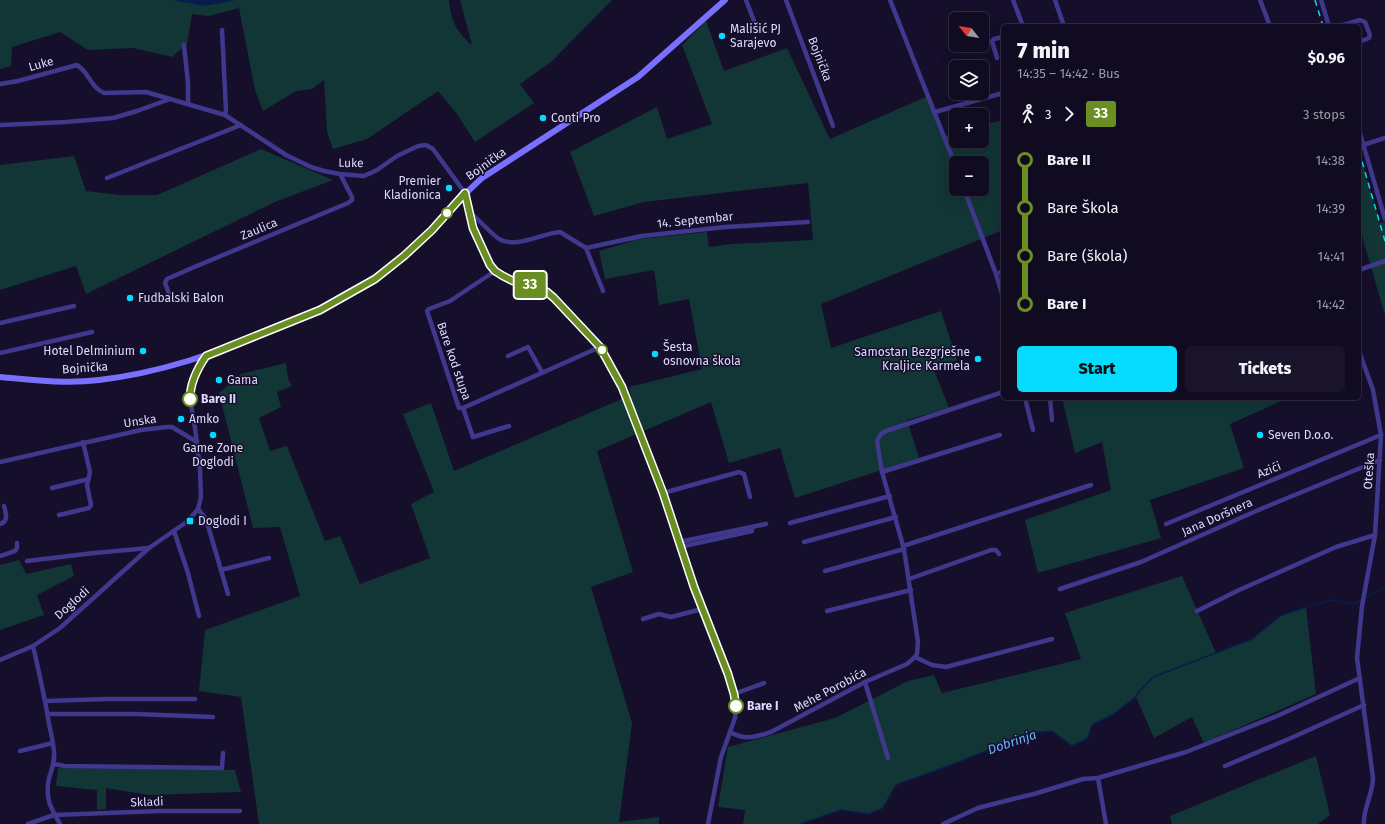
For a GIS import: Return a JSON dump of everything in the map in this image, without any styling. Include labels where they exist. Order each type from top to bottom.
[{"type":"main road","name":"Bojnička","points":[[0,377],[44,382],[99,380],[157,370],[206,356],[320,310],[375,279],[404,256],[432,230],[465,193],[482,178],[638,77],[725,0]]},
{"type":"street","points":[[746,0],[754,22]]},
{"type":"street","name":"Bojnička","points":[[786,0],[833,126]]},
{"type":"street","points":[[890,0],[952,156]]},
{"type":"street","points":[[1014,0],[1022,24]]},
{"type":"street","points":[[1055,0],[1063,24]]},
{"type":"street","points":[[1260,0],[1269,24]]},
{"type":"street","points":[[1321,0],[1328,24]]},
{"type":"street","points":[[1347,24],[1360,20],[1365,22],[1370,35],[1369,38],[1361,41]]},
{"type":"street","points":[[222,30],[225,115]]},
{"type":"street","points":[[997,58],[992,41],[1001,37]]},
{"type":"street","points":[[184,44],[188,83],[188,103]]},
{"type":"street","name":"Luke","points":[[0,84],[18,81],[77,65],[81,67],[99,91],[104,93],[146,92],[225,115],[286,155],[318,169],[340,174],[364,176],[383,167],[407,150],[426,145],[433,149],[465,193]]},
{"type":"street","points":[[935,112],[1001,94]]},
{"type":"street","points":[[1,125],[113,118],[170,99]]},
{"type":"street","points":[[107,178],[241,125]]},
{"type":"street","points":[[1361,138],[1383,203],[1385,219]]},
{"type":"street","points":[[1363,145],[1385,138]]},
{"type":"street","name":"Zaulica","points":[[171,299],[165,283],[168,279],[348,203],[352,200],[352,197],[340,174]]},
{"type":"street","points":[[465,193],[473,228],[490,265],[495,271],[513,281],[539,288],[547,292],[600,347],[622,387],[663,493],[702,609],[728,674],[736,703],[735,718],[721,757],[708,824]]},
{"type":"street","points":[[967,196],[1001,290]]},
{"type":"street","points":[[469,212],[491,232],[505,241],[510,242],[526,240],[560,232],[586,248],[603,291]]},
{"type":"street","name":"14. Septembar","points":[[586,248],[642,236],[710,228],[808,222]]},
{"type":"street","points":[[1361,269],[1385,261]]},
{"type":"street","name":"Bare kod stupa","points":[[495,271],[450,301],[427,311],[459,408],[463,408],[600,347]]},
{"type":"street","points":[[996,274],[1001,272]]},
{"type":"street","points":[[0,324],[74,306]]},
{"type":"street","points":[[0,353],[92,332]]},
{"type":"street","points":[[508,356],[528,347],[542,372]]},
{"type":"street","points":[[206,356],[199,366],[190,390],[200,469],[200,497],[198,509],[206,519],[228,594]]},
{"type":"street","name":"Oteška","points":[[1360,678],[1357,658],[1362,606],[1375,535],[1381,435],[1373,390],[1361,357]]},
{"type":"street","points":[[1001,393],[881,434],[877,441],[882,472],[896,517],[911,590],[918,642],[918,651],[915,657],[932,665],[946,668],[1052,639]]},
{"type":"street","points":[[1026,400],[1033,430]]},
{"type":"street","points":[[1050,400],[1052,420]]},
{"type":"street","points":[[463,408],[473,437],[509,426]]},
{"type":"street","name":"Unska","points":[[0,462],[83,442],[141,430],[167,427],[172,427],[197,442]]},
{"type":"street","points":[[882,472],[1000,435]]},
{"type":"street","name":"Azići","points":[[1166,524],[1381,435]]},
{"type":"street","points":[[59,515],[90,507],[91,505],[87,488],[90,472],[83,442]]},
{"type":"street","name":"Jana Doršnera","points":[[1060,589],[1141,562],[1263,508],[1380,460]]},
{"type":"street","points":[[663,493],[738,472],[744,474],[750,497]]},
{"type":"street","points":[[52,488],[89,479]]},
{"type":"street","points":[[825,571],[1091,485]]},
{"type":"street","points":[[790,523],[890,496]]},
{"type":"street","points":[[0,524],[5,522],[6,519],[4,506]]},
{"type":"street","name":"Doglodi","points":[[0,660],[33,646],[60,628],[149,548],[188,521],[198,509]]},
{"type":"street","points":[[804,542],[896,517]]},
{"type":"street","points":[[680,545],[766,524]]},
{"type":"street","points":[[174,531],[188,573],[199,616]]},
{"type":"street","points":[[680,545],[752,531]]},
{"type":"street","points":[[1197,611],[1246,587],[1336,547],[1375,535]]},
{"type":"street","points":[[0,556],[15,551],[17,548],[17,543]]},
{"type":"street","name":"Doglodi","points":[[27,561],[149,548]]},
{"type":"street","points":[[909,579],[991,550],[996,550],[998,554]]},
{"type":"street","points":[[221,570],[269,558]]},
{"type":"street","points":[[827,612],[911,590]]},
{"type":"street","points":[[643,619],[659,614],[671,618],[702,609]]},
{"type":"street","points":[[33,646],[46,701],[53,743],[54,764],[49,779],[47,793],[50,807],[60,824]]},
{"type":"street","name":"Mehe Porobića","points":[[730,732],[744,738],[750,738],[770,732],[865,682],[907,664],[915,657]]},
{"type":"street","points":[[943,824],[973,811],[1013,799],[1083,779],[1098,778],[1186,752],[1277,716],[1360,678],[1373,778],[1372,789],[1364,816],[1364,824]]},
{"type":"street","points":[[865,682],[888,758]]},
{"type":"street","points":[[734,694],[764,683]]},
{"type":"street","points":[[46,701],[195,699]]},
{"type":"street","points":[[1225,766],[1364,705]]},
{"type":"street","points":[[48,714],[136,714],[213,717]]},
{"type":"street","points":[[20,751],[53,743]]},
{"type":"street","points":[[54,764],[65,766],[222,768],[223,753]]},
{"type":"street","points":[[1098,778],[1106,824]]},
{"type":"street","name":"Skladi","points":[[28,824],[54,815],[160,811],[240,811]]},
{"type":"green space","points":[[0,0],[449,0],[451,14],[455,25],[472,45],[460,0],[612,0],[551,62],[520,84],[534,103],[475,142],[457,114],[438,91],[367,139],[333,149],[327,132],[324,80],[312,89],[296,91],[263,111],[255,90],[239,8],[209,16],[192,14],[187,44],[172,57],[133,48],[88,50],[60,32],[12,47],[11,66],[0,69]]},
{"type":"green space","points":[[706,21],[724,71],[787,48],[830,139],[930,95],[944,136],[949,134],[949,148],[989,148],[989,123],[1001,120],[1001,231],[821,304],[831,348],[941,311],[957,360],[934,370],[949,408],[907,420],[919,458],[795,498],[780,448],[729,463],[711,402],[597,451],[633,572],[591,587],[632,723],[619,822],[659,817],[659,824],[259,824],[241,697],[199,691],[205,630],[300,596],[280,527],[253,528],[219,393],[241,374],[286,363],[288,379],[292,386],[277,392],[281,407],[259,418],[270,451],[287,446],[325,541],[340,536],[360,584],[430,558],[411,504],[434,492],[403,414],[431,403],[454,471],[631,395],[629,387],[702,369],[689,299],[659,305],[654,270],[605,279],[599,251],[639,239],[707,232],[709,247],[732,244],[813,240],[808,183],[644,202],[594,216],[570,152],[657,107],[667,139],[712,124],[682,45]]},
{"type":"green space","points":[[261,149],[333,180],[275,202],[86,294],[76,266],[0,290],[0,165],[74,156],[86,191],[120,195],[157,195]]},
{"type":"green space","points":[[1361,161],[1380,223],[1385,222],[1385,315],[1361,233]]},
{"type":"green space","points":[[1062,400],[1284,400],[1230,424],[1244,468],[1150,500],[1161,538],[1038,573],[1025,520],[1111,490],[1102,442],[1075,453]]},
{"type":"green space","points":[[19,560],[26,574],[71,564],[74,576],[37,595],[44,615],[0,630],[0,565]]},
{"type":"green space","points":[[1182,576],[1216,653],[1252,639],[1280,616],[1306,607],[1316,694],[1204,743],[1192,717],[1154,738],[1136,697],[1112,715],[1092,725],[1088,738],[1072,746],[1052,731],[1031,733],[896,785],[883,808],[869,814],[841,810],[800,824],[743,824],[745,810],[718,807],[728,747],[835,718],[908,681],[934,675],[942,693],[1081,659],[1065,613]]},
{"type":"green space","points":[[1316,756],[1330,815],[1318,824],[1172,824],[1170,816]]},
{"type":"green space","points":[[58,768],[235,770],[241,792],[149,795],[106,788],[106,809],[97,810],[97,790],[56,786]]},
{"type":"water","points":[[172,0],[236,0],[206,6]]},
{"type":"waterway","name":"Dobrinja","points":[[1365,598],[1385,588]]},
{"type":"waterway","name":"Dobrinja","points":[[800,824],[841,810],[869,814],[883,808],[896,785],[1031,733],[1052,731],[1072,746],[1088,738],[1092,725],[1112,715],[1132,700],[1153,677],[1252,639],[1280,616],[1332,600],[1354,604],[1362,600]]},
{"type":"railway","points":[[1315,0],[1322,24]]},
{"type":"railway","points":[[1361,158],[1385,241]]},
{"type":"bus line","name":"33","points":[[190,399],[190,390],[193,379],[206,356],[320,310],[375,279],[404,256],[432,230],[465,193],[473,228],[490,265],[498,274],[513,281],[539,288],[554,298],[600,347],[622,387],[663,493],[684,558],[715,644],[728,674],[736,706]]},
{"type":"place","name":"Mališić PJ Sarajevo","points":[[722,36]]},
{"type":"place","name":"Conti Pro","points":[[543,118]]},
{"type":"place","name":"Premier Kladionica","points":[[449,188]]},
{"type":"place","name":"Fudbalski Balon","points":[[130,298]]},
{"type":"place","name":"Hotel Delminium","points":[[143,351]]},
{"type":"place","name":"Šesta osnovna škola","points":[[655,354]]},
{"type":"place","name":"Samostan Bezgrješne Kraljice Karmela","points":[[978,359]]},
{"type":"place","name":"Gama","points":[[219,380]]},
{"type":"place","name":"Bare II","points":[[190,399]]},
{"type":"place","name":"Amko","points":[[181,419]]},
{"type":"place","name":"Game Zone Doglodi","points":[[213,435]]},
{"type":"place","name":"Seven D.o.o.","points":[[1260,435]]},
{"type":"place","name":"Doglodi I","points":[[190,521]]},
{"type":"place","name":"Bare I","points":[[736,706]]}]
